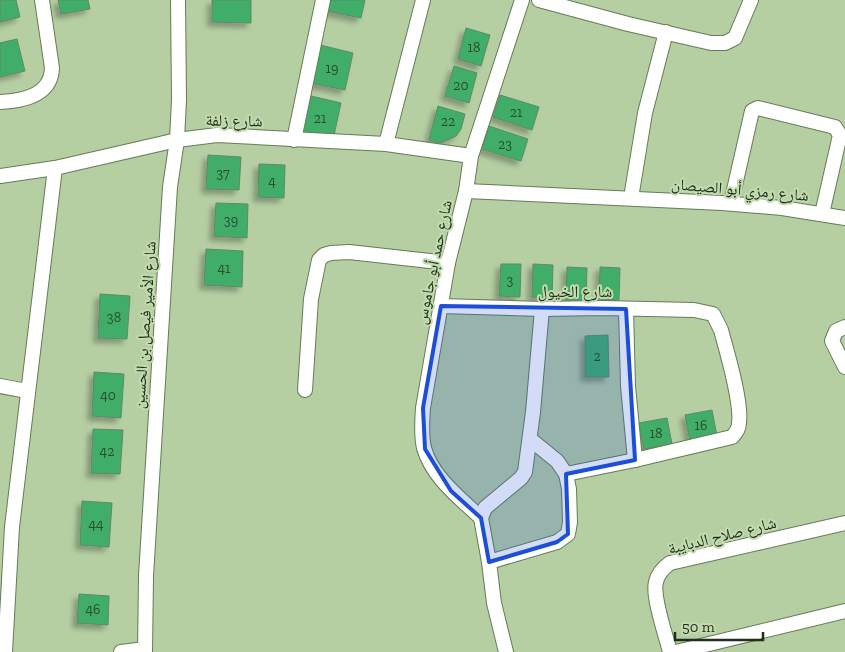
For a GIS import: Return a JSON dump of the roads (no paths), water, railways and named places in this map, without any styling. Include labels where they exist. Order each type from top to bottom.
[{"type":"street","points":[[0,102],[25,98],[38,93],[46,85],[50,77],[52,68],[42,0]]},
{"type":"street","name":"شارع الأمير فيصل بن الحسين","points":[[145,650],[146,576],[170,187],[177,140],[179,100],[178,0]]},
{"type":"street","points":[[294,140],[323,0]]},
{"type":"street","points":[[386,144],[423,0]]},
{"type":"street","name":"شارع حمد أبو جاموس","points":[[481,518],[451,491],[433,466],[424,449],[422,430],[424,393],[448,263],[466,191],[471,156],[522,0]]},
{"type":"street","points":[[539,0],[628,24],[711,43],[725,43],[735,38],[751,0]]},
{"type":"street","points":[[631,198],[645,113],[666,32]]},
{"type":"street","points":[[731,203],[752,111],[758,108],[835,127],[840,135],[822,214]]},
{"type":"street","name":"شارع زلفة","points":[[0,176],[55,168],[177,140],[216,135],[386,144],[471,156]]},
{"type":"street","points":[[5,652],[12,527],[55,168]]},
{"type":"street","name":"شارع رمزي أبو الصيصان","points":[[466,191],[731,203],[782,208],[845,218]]},
{"type":"street","points":[[305,390],[311,299],[319,260],[324,255],[340,252],[448,263]]},
{"type":"street","name":"شارع الخيول","points":[[441,306],[542,310],[694,310],[710,313],[717,320],[721,330],[732,374],[739,411],[737,432],[732,437],[636,460]]},
{"type":"street","points":[[566,474],[636,460],[628,386],[626,309]]},
{"type":"street","points":[[506,652],[494,603],[481,518],[490,502],[521,478],[525,472],[530,439],[542,310]]},
{"type":"street","points":[[845,327],[836,331],[832,341],[845,367]]},
{"type":"street","points":[[0,386],[27,392]]},
{"type":"street","points":[[489,562],[557,542],[568,534],[570,514],[566,474],[557,461],[530,439]]},
{"type":"street","name":"شارع صلاح الدبايبة","points":[[670,652],[656,598],[655,583],[662,570],[670,563],[845,523]]},
{"type":"street","points":[[676,652],[845,611]]},
{"type":"street","points":[[121,652],[145,650]]}]
